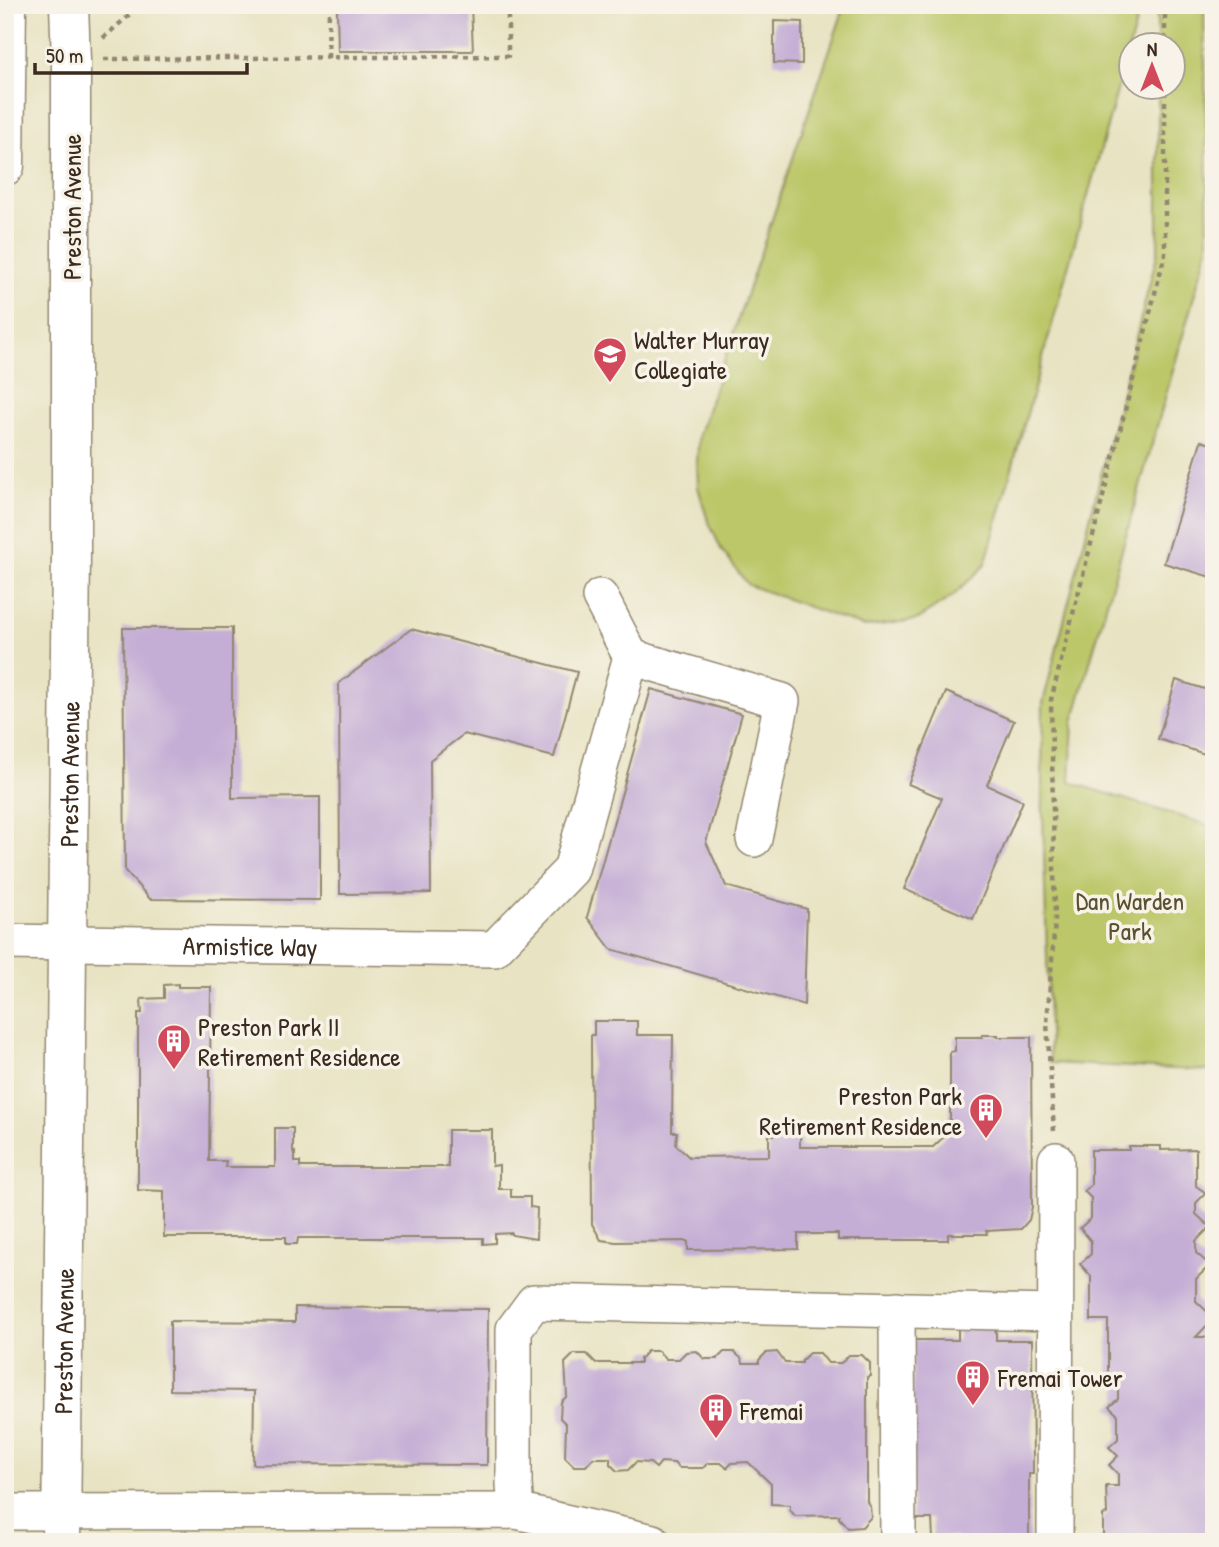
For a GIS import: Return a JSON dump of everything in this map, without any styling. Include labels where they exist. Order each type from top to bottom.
[{"type":"main road","points":[[5,166],[8,5]]},
{"type":"main road","name":"Preston Avenue","points":[[61,1527],[71,553],[69,5]]},
{"type":"street","points":[[600,597],[631,657],[782,701],[754,839]]},
{"type":"street","name":"Armistice Way","points":[[5,942],[494,949],[571,870],[631,657]]},
{"type":"street","points":[[1055,1542],[1056,1160]]},
{"type":"street","points":[[516,1511],[514,1328],[534,1302],[1055,1312]]},
{"type":"street","points":[[897,1309],[898,1542]]},
{"type":"street","points":[[5,1512],[61,1527],[516,1511],[653,1542]]},
{"type":"path","points":[[99,41],[141,5]]},
{"type":"path","points":[[103,60],[508,56],[508,5]]},
{"type":"path","points":[[1165,5],[1165,32]]},
{"type":"path","points":[[328,58],[329,8]]},
{"type":"path","points":[[1056,1160],[1047,1023],[1055,921],[1051,700],[1165,254],[1165,102]]},
{"type":"green space","points":[[845,5],[1141,5],[1133,32],[1118,32],[1118,88],[985,565],[953,596],[916,620],[864,627],[748,585],[721,549],[707,518],[698,487],[699,434]]},
{"type":"green space","name":"Dan Warden Park","points":[[1157,5],[1204,5],[1208,247],[1073,722],[1070,782],[1214,827],[1214,1071],[1050,1063],[1042,781],[1043,703],[1158,251],[1158,102],[1188,102],[1188,32],[1157,32]]},
{"type":"building","points":[[243,5],[471,5],[473,51],[338,51],[337,8],[243,8]]},
{"type":"building","points":[[774,21],[802,22],[802,64],[774,63]]},
{"type":"building","points":[[1201,441],[1214,445],[1214,578],[1164,563]]},
{"type":"building","points":[[123,628],[232,628],[232,798],[320,797],[320,900],[150,899],[125,871]]},
{"type":"building","points":[[411,629],[577,672],[554,757],[464,734],[430,760],[431,893],[340,894],[339,683]]},
{"type":"building","points":[[1176,680],[1214,692],[1214,757],[1158,739]]},
{"type":"building","points":[[651,689],[742,714],[706,842],[726,886],[807,909],[804,1005],[611,949],[587,917]]},
{"type":"building","points":[[946,692],[1014,721],[987,785],[1023,801],[973,919],[904,889],[942,798],[908,784]]},
{"type":"building","name":"Preston Park II Retirement Residence","points":[[178,984],[178,987],[211,987],[209,1161],[226,1161],[225,1167],[275,1167],[275,1128],[293,1128],[293,1153],[295,1152],[295,1162],[300,1162],[300,1167],[448,1167],[448,1130],[492,1130],[492,1166],[499,1165],[499,1189],[511,1189],[511,1197],[530,1197],[530,1207],[537,1208],[536,1239],[512,1233],[495,1234],[495,1243],[483,1244],[483,1238],[298,1238],[297,1244],[286,1244],[286,1237],[164,1237],[164,1191],[138,1190],[138,1013],[142,1013],[141,999],[164,998],[164,985]]},
{"type":"building","name":"Preston Park Retirement Residence","points":[[594,1021],[637,1021],[637,1035],[673,1035],[672,1132],[677,1132],[676,1145],[689,1157],[769,1156],[769,1135],[777,1135],[777,1131],[800,1134],[800,1147],[933,1147],[948,1133],[950,1052],[955,1051],[955,1037],[1031,1037],[1032,1207],[1029,1220],[1021,1229],[986,1231],[987,1234],[948,1234],[948,1240],[838,1240],[838,1234],[798,1234],[798,1249],[688,1250],[688,1241],[601,1240],[592,1224],[591,1035],[594,1035]]},
{"type":"building","points":[[1129,1146],[1161,1146],[1161,1150],[1196,1149],[1196,1186],[1206,1193],[1196,1203],[1196,1214],[1210,1227],[1196,1241],[1196,1253],[1210,1265],[1196,1279],[1196,1301],[1214,1318],[1196,1337],[1214,1337],[1214,1541],[1096,1542],[1103,1535],[1103,1515],[1107,1514],[1106,1486],[1118,1486],[1118,1474],[1109,1465],[1118,1456],[1109,1447],[1118,1439],[1118,1415],[1109,1407],[1118,1399],[1118,1382],[1108,1382],[1108,1320],[1091,1320],[1091,1276],[1080,1264],[1091,1254],[1091,1241],[1080,1228],[1091,1218],[1091,1198],[1084,1191],[1091,1185],[1091,1150],[1129,1150]]},
{"type":"building","points":[[295,1307],[488,1309],[487,1465],[253,1464],[254,1391],[170,1390],[170,1321],[295,1322]]},
{"type":"building","name":"Fremai Tower","points":[[958,1327],[996,1327],[996,1340],[1032,1340],[1033,1474],[1029,1474],[1029,1541],[956,1542],[956,1537],[933,1538],[932,1519],[912,1519],[913,1340],[958,1340]]},
{"type":"building","name":"Fremai","points":[[647,1351],[658,1351],[666,1359],[679,1359],[686,1352],[697,1351],[704,1359],[717,1359],[724,1352],[734,1352],[743,1363],[759,1363],[766,1353],[777,1352],[785,1363],[802,1363],[809,1353],[820,1353],[828,1363],[841,1363],[849,1355],[862,1355],[870,1363],[870,1376],[867,1377],[867,1502],[871,1517],[862,1527],[848,1528],[839,1515],[795,1516],[790,1505],[771,1504],[771,1484],[748,1462],[732,1463],[727,1468],[721,1463],[708,1463],[703,1468],[679,1468],[674,1463],[661,1462],[656,1468],[650,1463],[636,1462],[628,1470],[617,1471],[610,1464],[610,1458],[593,1458],[586,1466],[574,1466],[565,1457],[566,1424],[560,1418],[561,1402],[567,1396],[565,1363],[574,1354],[587,1354],[596,1363],[640,1363]]},
{"type":"place","name":"Walter Murray Collegiate","points":[[610,384]]},
{"type":"place","name":"Preston Park II Retirement Residence","points":[[174,1071]]},
{"type":"place","name":"Preston Park Retirement Residence","points":[[986,1140]]},
{"type":"place","name":"Fremai Tower","points":[[973,1407]]},
{"type":"place","name":"Fremai","points":[[716,1440]]}]
